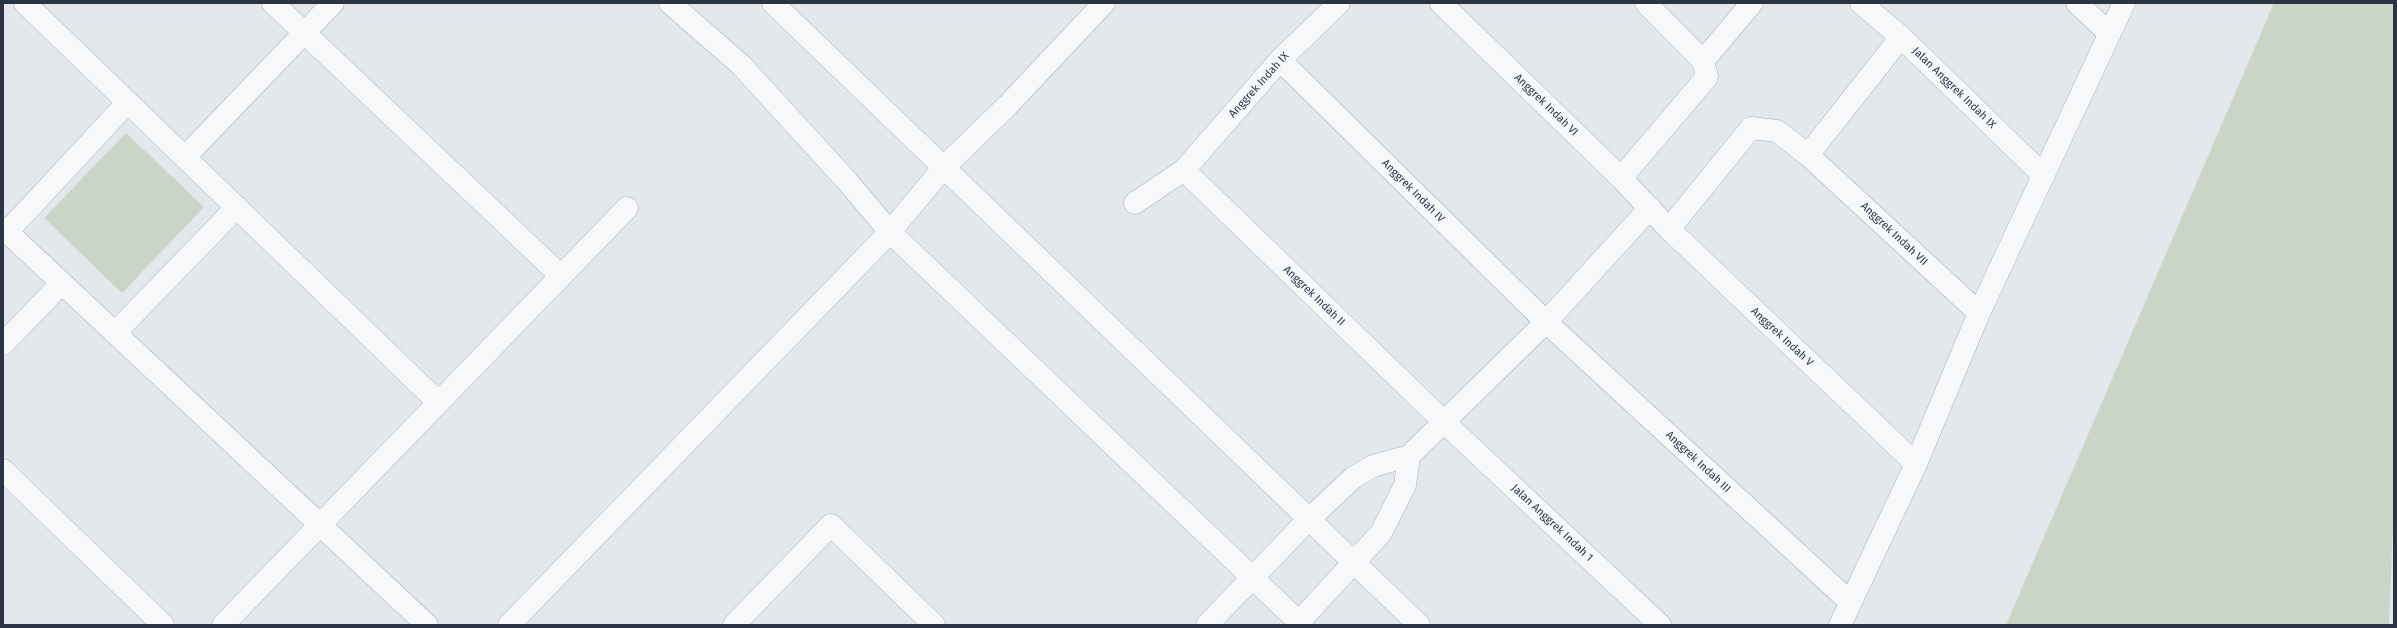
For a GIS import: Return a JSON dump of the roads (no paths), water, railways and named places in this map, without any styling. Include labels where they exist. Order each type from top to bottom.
[{"type":"street","points":[[25,3],[438,402]]},
{"type":"street","points":[[273,3],[561,276]]},
{"type":"street","points":[[185,157],[333,3]]},
{"type":"street","points":[[670,3],[741,65],[847,181],[890,232],[1300,623],[1381,533],[1405,485],[1409,456]]},
{"type":"street","points":[[772,3],[1420,625]]},
{"type":"street","points":[[509,625],[890,232],[944,167],[1008,105],[1104,3]]},
{"type":"street","name":"Anggrek Indah IX","points":[[1135,203],[1184,170],[1280,60],[1339,3]]},
{"type":"street","name":"Anggrek Indah VI","points":[[1441,3],[1650,208]]},
{"type":"street","points":[[1621,178],[1707,77],[1703,61],[1646,3]]},
{"type":"street","points":[[1703,61],[1752,3]]},
{"type":"street","name":"Jalan Anggrek Indah IX","points":[[1861,3],[1901,37],[2044,176]]},
{"type":"street","points":[[2077,3],[2110,34]]},
{"type":"street","points":[[1840,625],[1916,464],[1980,313],[2124,3]]},
{"type":"street","points":[[1808,155],[1901,37]]},
{"type":"street","name":"Anggrek Indah IV","points":[[1280,60],[1546,322]]},
{"type":"street","points":[[128,102],[5,230],[427,625]]},
{"type":"street","name":"Anggrek Indah VII","points":[[1668,229],[1751,128],[1777,131],[1808,155],[1980,313]]},
{"type":"street","name":"Anggrek Indah II","points":[[1184,170],[1444,422]]},
{"type":"street","points":[[115,333],[237,207]]},
{"type":"street","points":[[222,625],[626,208]]},
{"type":"street","points":[[1207,625],[1254,578],[1309,519],[1353,478],[1373,466],[1409,456],[1546,322],[1650,208]]},
{"type":"street","name":"Anggrek Indah V","points":[[1650,208],[1668,229],[1916,464]]},
{"type":"street","points":[[3,344],[62,283]]},
{"type":"street","name":"Anggrek Indah III","points":[[1546,322],[1850,602]]},
{"type":"street","name":"Jalan Anggrek Indah 1","points":[[1444,422],[1660,625]]},
{"type":"street","points":[[3,470],[163,625]]},
{"type":"street","points":[[734,625],[831,525],[934,625]]}]
